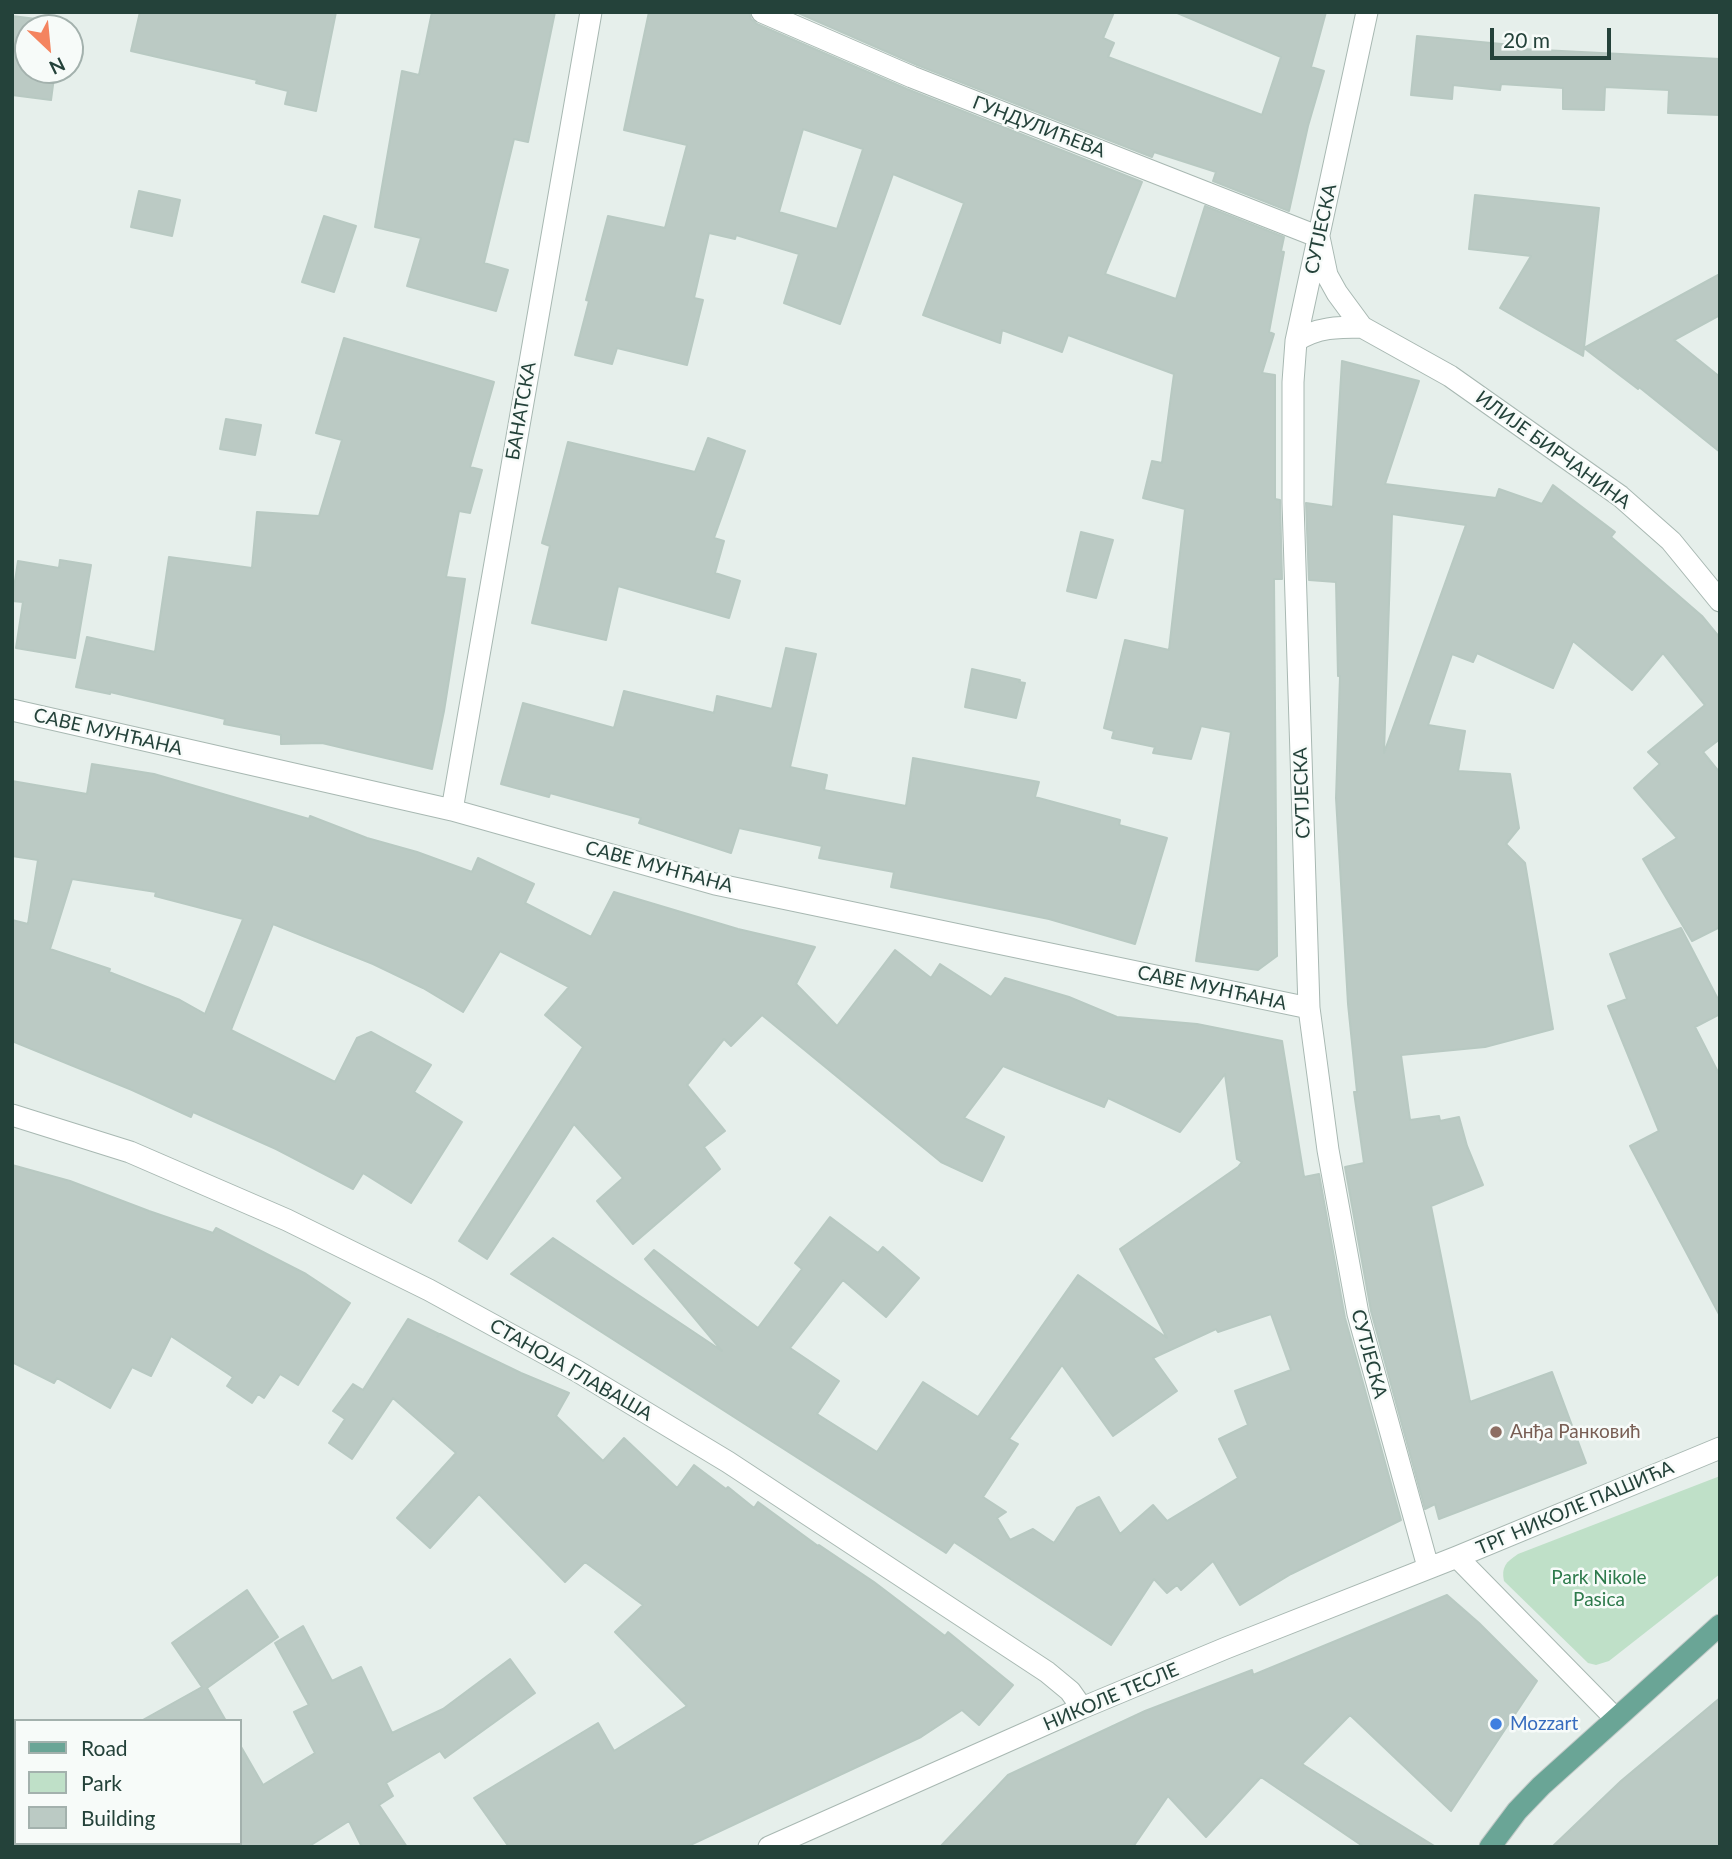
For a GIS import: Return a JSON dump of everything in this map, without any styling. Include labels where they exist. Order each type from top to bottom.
[{"type":"main road","points":[[1490,1847],[1541,1786],[1720,1625]]},
{"type":"street","name":"БАНАТСКА","points":[[452,810],[591,12]]},
{"type":"street","name":"ГУНДУЛИЋЕВА","points":[[762,12],[912,77],[1319,237]]},
{"type":"street","name":"СУТЈЕСКА","points":[[1367,12],[1296,341],[1293,382],[1293,503],[1309,1008],[1328,1150],[1358,1314],[1428,1567]]},
{"type":"street","name":"ИЛИЈЕ БИРЧАНИНА","points":[[1319,237],[1327,275],[1362,327],[1450,376],[1620,496],[1671,541],[1720,601]]},
{"type":"street","points":[[1296,341],[1307,333],[1322,329],[1362,327]]},
{"type":"street","name":"САВЕ МУНЋАНА","points":[[12,709],[452,810],[715,884],[1309,1008]]},
{"type":"street","name":"СТАНОЈА ГЛАВАША","points":[[12,1115],[130,1152],[287,1220],[429,1290],[577,1371],[729,1462],[1047,1672],[1070,1691],[1082,1708]]},
{"type":"street","name":"ТРГ НИКОЛЕ ПАШИЋА","points":[[1615,1718],[1457,1557],[1720,1448]]},
{"type":"street","name":"НИКОЛЕ ТЕСЛЕ","points":[[769,1847],[1082,1708],[1457,1557]]},
{"type":"green space","name":"Park Nikole Pasica","points":[[1720,1476],[1720,1574],[1609,1661],[1596,1665],[1588,1663],[1504,1581],[1505,1565],[1518,1554]]},
{"type":"building","points":[[140,12],[336,12],[316,111],[285,104],[288,91],[256,83],[257,80],[131,51]]},
{"type":"building","points":[[432,12],[555,12],[528,142],[514,139],[484,263],[508,270],[496,311],[407,286],[421,238],[375,227],[402,71],[419,75]]},
{"type":"building","points":[[649,12],[749,12],[751,19],[757,24],[907,89],[1142,182],[1105,274],[1176,299],[1205,206],[1284,237],[1281,251],[1284,252],[1269,332],[1274,334],[1262,373],[1275,375],[1275,499],[1280,500],[1282,579],[1274,579],[1277,956],[1258,970],[1196,961],[1231,732],[1201,726],[1191,759],[1153,753],[1155,747],[1112,738],[1114,731],[1104,728],[1125,640],[1169,650],[1185,509],[1143,498],[1152,461],[1162,463],[1174,374],[1068,335],[1062,352],[1002,330],[1000,343],[923,315],[964,203],[893,174],[840,324],[784,303],[799,254],[736,235],[735,239],[709,233],[694,298],[703,300],[687,365],[617,348],[612,364],[575,355],[608,216],[665,228],[687,145],[624,130]],"holes":[[[803,129],[863,149],[837,229],[779,212]]]},
{"type":"building","points":[[796,12],[1114,12],[1103,38],[1114,43],[1108,57],[1262,115],[1281,57],[1175,12],[1326,12],[1311,67],[1324,71],[1308,126],[1289,211],[1213,181],[1216,172],[1154,152],[1152,157],[917,65]]},
{"type":"building","points":[[12,16],[14,84],[53,84],[51,100],[12,95]]},
{"type":"building","points":[[1417,36],[1523,46],[1522,49],[1720,59],[1720,115],[1668,113],[1669,90],[1605,87],[1604,110],[1563,109],[1563,88],[1501,84],[1500,90],[1453,85],[1452,99],[1411,95]]},
{"type":"building","points":[[139,191],[180,200],[172,236],[131,227]]},
{"type":"building","points":[[1475,195],[1599,208],[1583,356],[1500,308],[1531,256],[1469,249]]},
{"type":"building","points":[[324,216],[356,226],[334,292],[302,282]]},
{"type":"building","points":[[1720,274],[1720,315],[1674,340],[1720,377],[1720,452],[1639,387],[1638,389],[1584,348]]},
{"type":"building","points":[[344,338],[494,382],[470,467],[482,470],[470,513],[459,511],[446,577],[465,579],[432,769],[322,743],[281,744],[281,735],[224,724],[225,719],[110,692],[76,687],[87,637],[155,652],[169,557],[252,568],[257,512],[319,516],[342,440],[316,433]]},
{"type":"building","points":[[1342,361],[1419,381],[1385,484],[1496,498],[1499,489],[1542,504],[1553,485],[1615,532],[1611,537],[1702,616],[1720,638],[1720,739],[1703,752],[1720,773],[1720,927],[1692,941],[1643,859],[1677,838],[1634,788],[1660,764],[1648,752],[1705,705],[1663,653],[1632,690],[1573,641],[1553,688],[1477,653],[1473,662],[1452,654],[1428,725],[1465,731],[1458,771],[1510,774],[1519,828],[1506,844],[1525,863],[1553,1029],[1485,1047],[1401,1055],[1410,1120],[1439,1116],[1440,1121],[1459,1117],[1467,1146],[1483,1185],[1431,1206],[1470,1402],[1552,1372],[1586,1463],[1439,1519],[1435,1504],[1425,1509],[1371,1311],[1345,1167],[1364,1163],[1354,1092],[1357,1092],[1348,1004],[1336,798],[1340,676],[1336,582],[1309,580],[1306,503],[1333,507]],"holes":[[[1392,514],[1466,525],[1384,753]]]},
{"type":"building","points":[[226,419],[261,425],[255,455],[220,449]]},
{"type":"building","points":[[708,438],[745,451],[714,538],[724,541],[715,573],[740,581],[729,618],[618,586],[606,640],[532,623],[550,546],[542,543],[568,442],[695,472]]},
{"type":"building","points":[[1081,532],[1113,540],[1096,598],[1067,591]]},
{"type":"building","points":[[60,560],[91,565],[75,658],[16,648],[23,602],[12,601],[18,561],[59,568]]},
{"type":"building","points":[[786,648],[816,654],[790,767],[827,775],[824,790],[906,806],[913,758],[1039,782],[1035,797],[1120,820],[1119,825],[1167,838],[1135,944],[1049,919],[891,887],[894,872],[819,858],[822,846],[739,828],[731,853],[639,823],[641,818],[550,793],[549,797],[501,784],[523,703],[614,728],[624,691],[714,713],[717,696],[772,709]]},
{"type":"building","points":[[972,669],[1025,683],[1016,718],[965,707]]},
{"type":"building","points":[[92,764],[154,774],[309,819],[310,816],[367,838],[472,872],[478,858],[534,884],[525,903],[591,937],[614,892],[738,929],[815,947],[796,984],[837,1026],[895,950],[931,978],[940,964],[991,997],[1005,978],[1069,997],[1117,1017],[1197,1024],[1282,1041],[1304,1177],[1319,1174],[1345,1318],[1401,1520],[1291,1574],[1240,1605],[1213,1561],[1181,1590],[1177,1585],[1167,1593],[1154,1579],[1111,1645],[954,1542],[946,1553],[511,1274],[553,1238],[722,1351],[645,1259],[654,1250],[758,1328],[802,1269],[795,1263],[830,1217],[878,1253],[883,1247],[919,1278],[886,1317],[843,1280],[790,1348],[839,1381],[817,1414],[877,1452],[923,1382],[978,1417],[1078,1275],[1167,1338],[1120,1249],[1242,1162],[1237,1159],[1225,1074],[1180,1132],[1108,1098],[1104,1107],[1003,1066],[964,1118],[1004,1137],[982,1181],[941,1162],[762,1015],[731,1046],[724,1039],[687,1085],[725,1131],[704,1147],[720,1169],[633,1244],[597,1201],[623,1178],[574,1124],[487,1259],[459,1241],[583,1047],[545,1015],[569,987],[500,951],[463,1012],[423,988],[373,964],[273,924],[231,1030],[335,1082],[357,1038],[371,1032],[431,1065],[414,1092],[462,1122],[411,1203],[363,1173],[353,1189],[276,1149],[193,1112],[191,1117],[12,1041],[12,920],[28,924],[38,860],[12,856],[12,781],[87,794]],"holes":[[[72,879],[156,892],[155,896],[243,919],[205,1014],[180,1000],[109,972],[110,969],[50,949]],[[1271,1314],[1291,1370],[1235,1391],[1248,1425],[1219,1439],[1238,1478],[1167,1521],[1153,1505],[1120,1534],[1099,1497],[1077,1508],[1054,1543],[1033,1529],[1010,1540],[997,1518],[1006,1512],[983,1497],[1018,1444],[1009,1439],[1062,1365],[1113,1436],[1177,1391],[1153,1358],[1216,1329],[1218,1332]]]},
{"type":"building","points":[[1681,928],[1720,1003],[1720,1014],[1695,1027],[1720,1076],[1720,1316],[1630,1146],[1659,1131],[1608,1006],[1627,999],[1610,954]]},
{"type":"building","points":[[12,1165],[70,1181],[213,1233],[216,1228],[306,1274],[350,1303],[298,1385],[280,1374],[264,1398],[258,1394],[252,1403],[227,1386],[233,1377],[171,1336],[151,1376],[132,1367],[110,1408],[57,1378],[54,1383],[12,1362]]},
{"type":"building","points":[[408,1319],[439,1334],[437,1337],[440,1334],[569,1393],[556,1416],[603,1461],[624,1438],[677,1488],[694,1465],[754,1508],[758,1502],[818,1546],[874,1582],[945,1636],[948,1632],[1013,1685],[979,1725],[962,1710],[921,1737],[686,1847],[509,1847],[474,1798],[598,1723],[614,1751],[687,1706],[615,1632],[643,1605],[585,1562],[565,1582],[479,1494],[430,1548],[397,1518],[456,1453],[393,1398],[352,1459],[329,1443],[345,1419],[333,1411],[353,1384],[363,1390]]},
{"type":"building","points":[[247,1590],[278,1637],[207,1688],[225,1719],[145,1719],[202,1687],[172,1643]]},
{"type":"building","points":[[1447,1595],[1537,1681],[1451,1811],[1350,1715],[1302,1764],[1436,1847],[1364,1847],[1261,1777],[1206,1837],[1168,1796],[1133,1847],[940,1847],[1008,1775],[1145,1711],[1252,1670],[1253,1675]]},
{"type":"building","points":[[303,1626],[332,1681],[361,1667],[392,1733],[443,1709],[510,1659],[535,1693],[445,1758],[440,1751],[386,1783],[393,1796],[379,1805],[407,1847],[362,1847],[349,1821],[308,1847],[240,1847],[242,1748],[263,1785],[315,1753],[294,1712],[309,1705],[275,1643]]},
{"type":"building","points":[[1720,1698],[1720,1847],[1552,1847],[1621,1781]]},
{"type":"place","name":"Анђа Ранковић","points":[[1496,1432]]},
{"type":"place","name":"Mozzart","points":[[1496,1724]]}]
